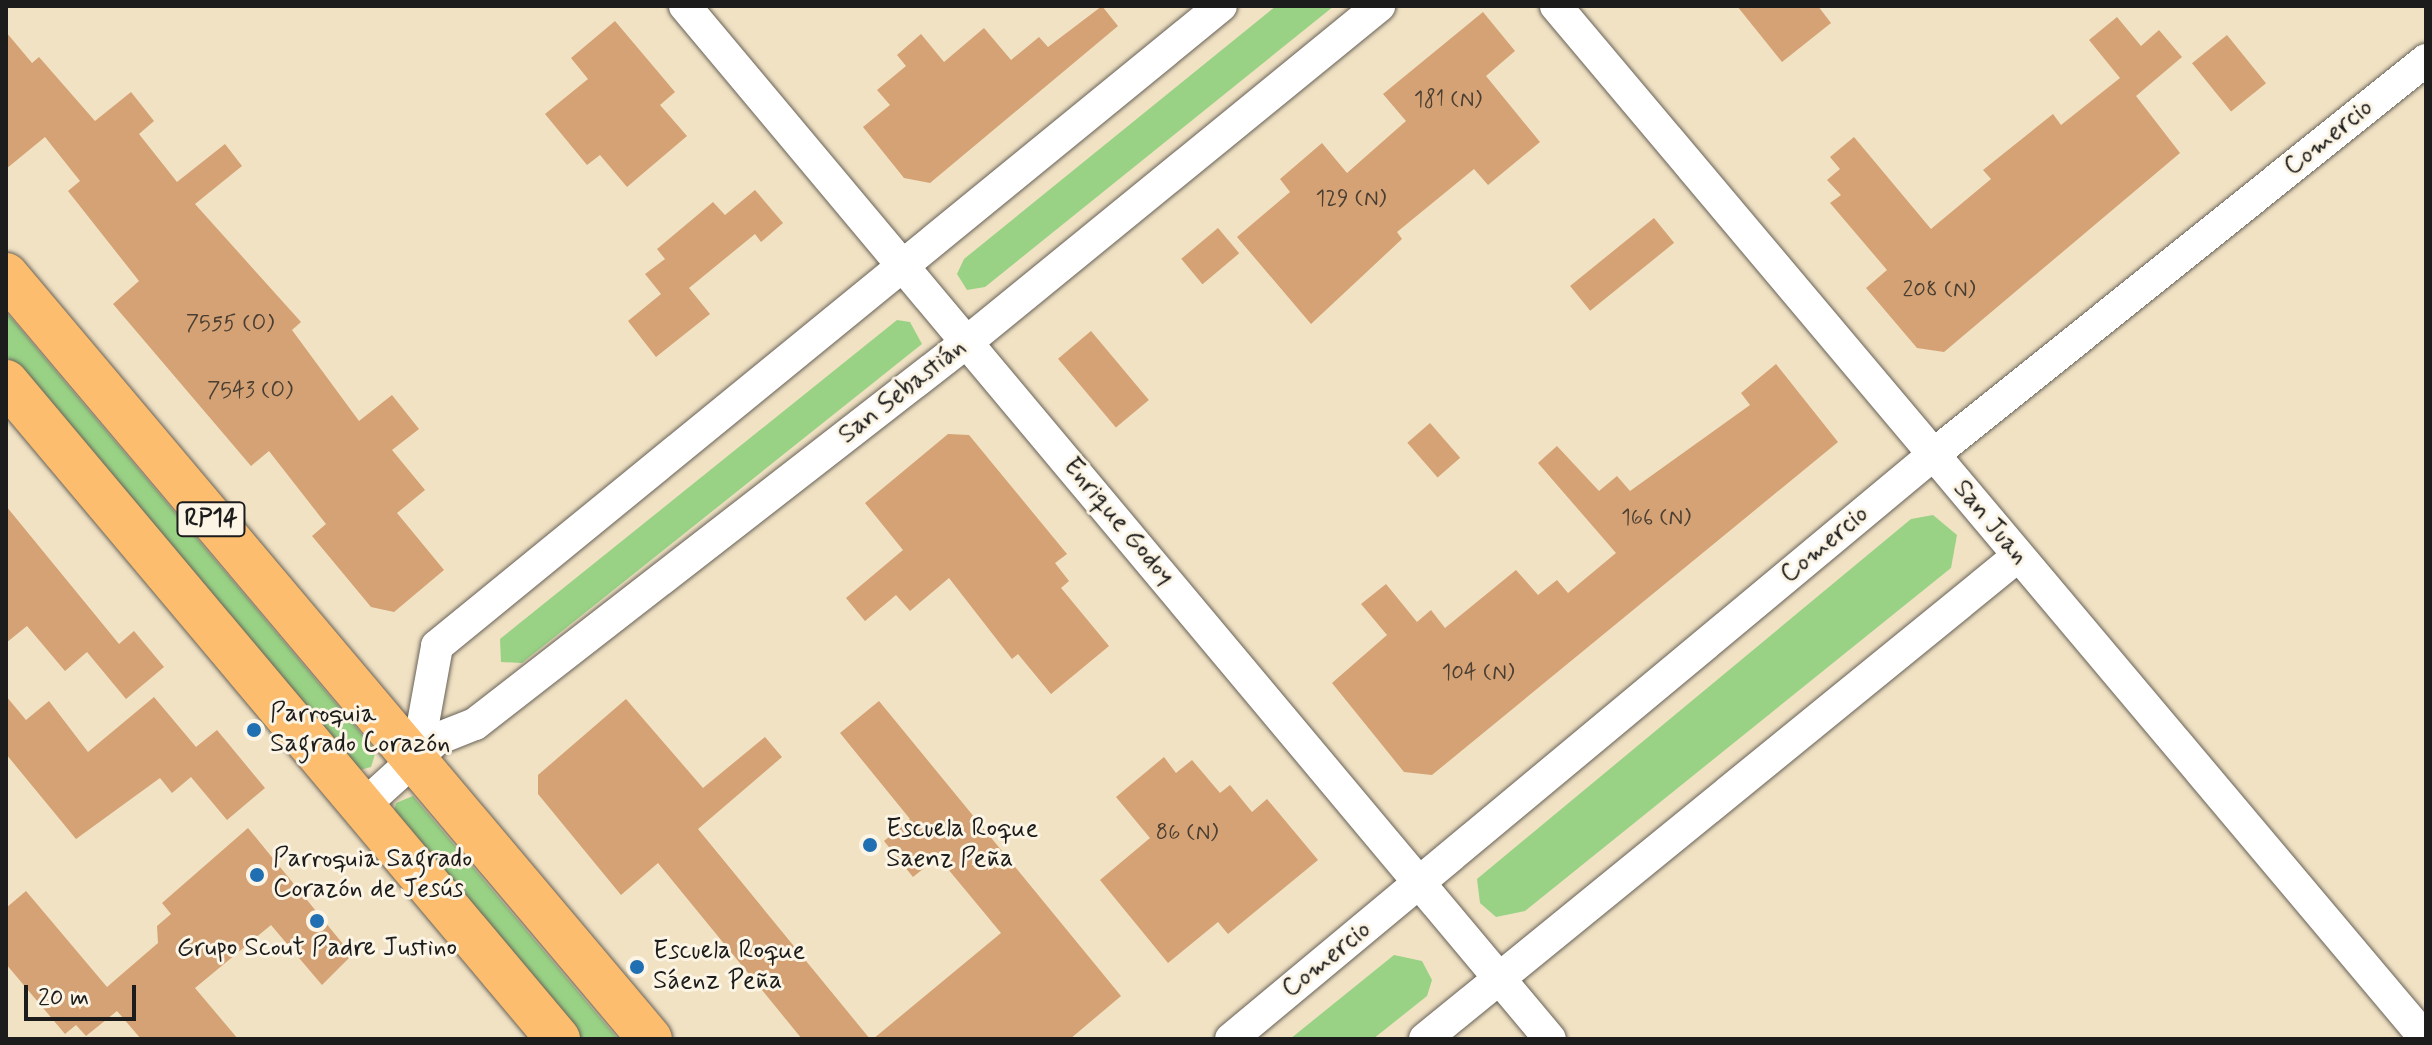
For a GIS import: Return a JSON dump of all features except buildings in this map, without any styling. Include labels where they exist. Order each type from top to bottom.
[{"type":"main road","name":"RP14","points":[[6,275],[650,1039]]},
{"type":"main road","name":"RP14","points":[[6,382],[558,1039]]},
{"type":"street","name":"Enrique Godoy","points":[[685,6],[1550,1039]]},
{"type":"street","points":[[416,762],[437,646],[1221,6]]},
{"type":"street","name":"San Sebastián","points":[[362,807],[416,762],[437,739],[475,724],[967,342],[1379,6]]},
{"type":"street","name":"San Juan","points":[[1556,6],[2426,1039]]},
{"type":"street","name":"Comercio","points":[[1231,1039],[1933,455],[2426,60]]},
{"type":"street","points":[[1425,1039],[2018,556]]},
{"type":"green space","points":[[1276,6],[1334,6],[985,287],[967,290],[957,274],[964,259]]},
{"type":"green space","points":[[6,312],[376,751],[371,767],[356,771],[6,355]]},
{"type":"green space","points":[[897,320],[910,322],[922,344],[522,663],[501,662],[500,639]]},
{"type":"green space","points":[[1933,515],[1957,535],[1951,568],[1525,911],[1496,917],[1480,903],[1477,879],[1911,519]]},
{"type":"green space","points":[[413,796],[618,1039],[581,1039],[393,815],[396,803]]},
{"type":"green space","points":[[1394,955],[1422,961],[1432,980],[1427,996],[1373,1039],[1290,1039]]},
{"type":"place","name":"Parroquia Sagrado Corazón","points":[[254,730]]},
{"type":"place","name":"Escuela Roque Saenz Peña","points":[[870,845]]},
{"type":"place","name":"Parroquia Sagrado Corazón de Jesús","points":[[257,875]]},
{"type":"place","name":"Grupo Scout Padre Justino","points":[[317,921]]},
{"type":"place","name":"Escuela Roque Sáenz Peña","points":[[637,967]]}]
